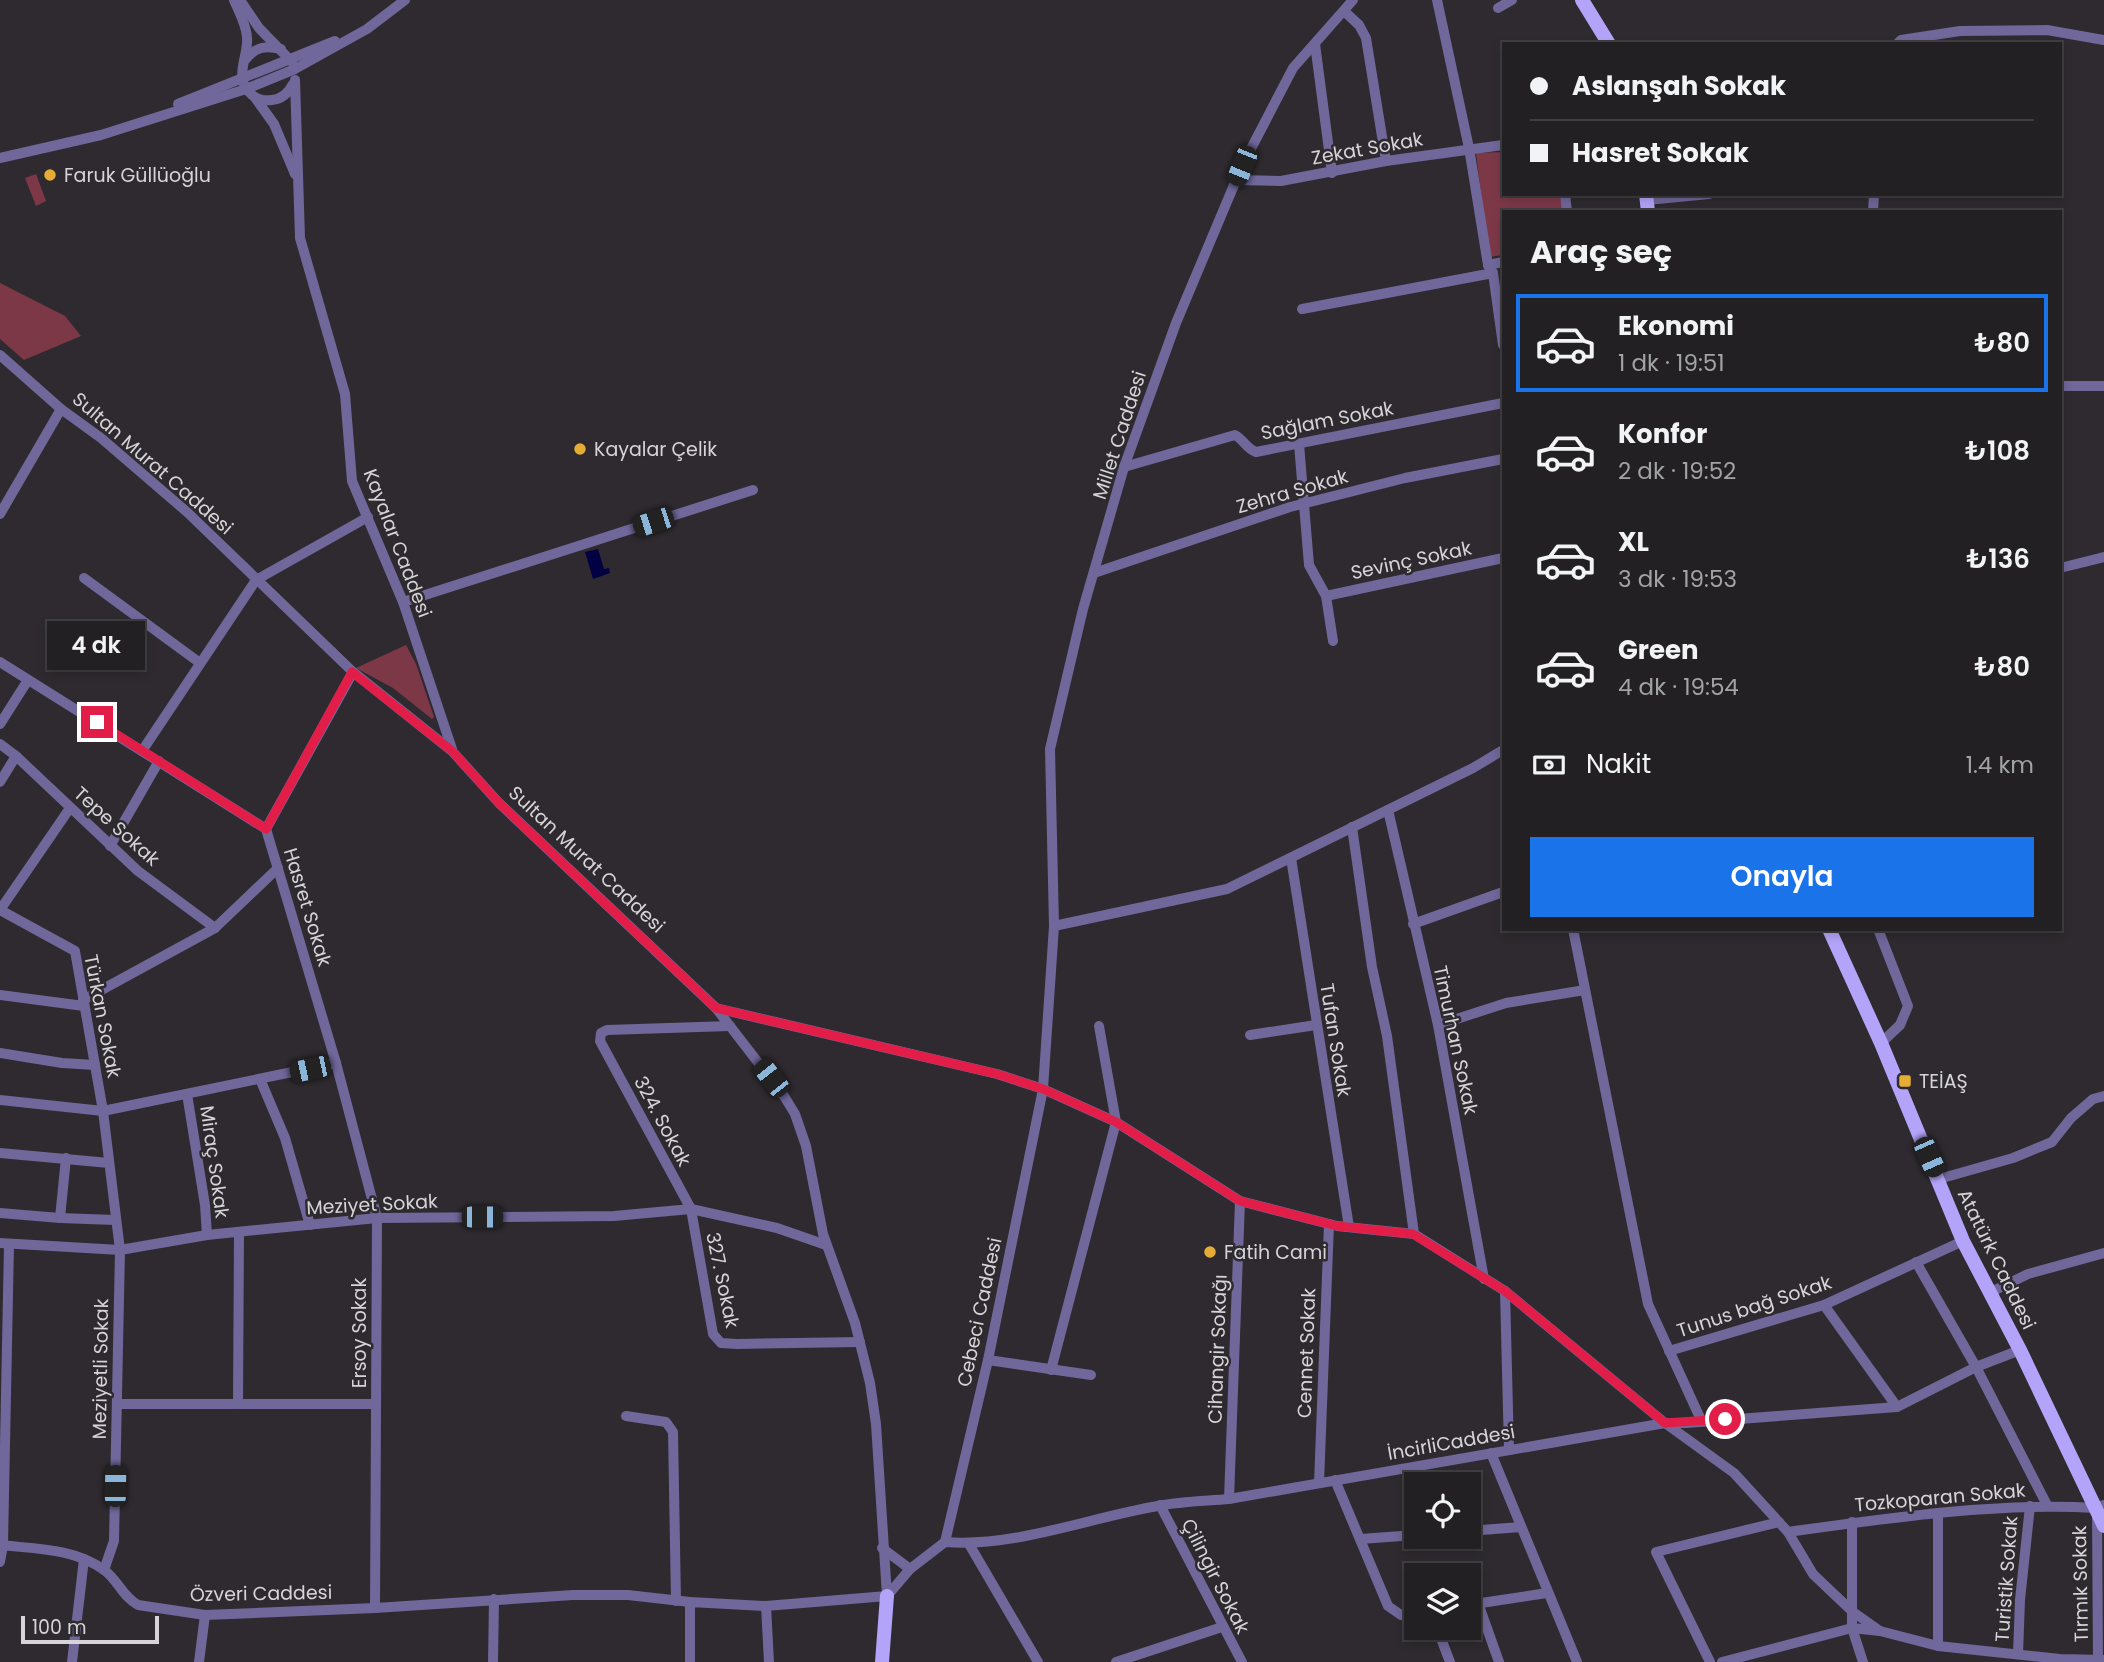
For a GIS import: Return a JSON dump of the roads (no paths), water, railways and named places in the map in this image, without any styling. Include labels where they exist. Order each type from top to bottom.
[{"type":"main road","points":[[1582,0],[1608,42]]},
{"type":"main road","name":"Atatürk Caddesi","points":[[1830,931],[1881,1043],[1963,1241],[2100,1506],[2104,1526]]},
{"type":"main road","points":[[882,1662],[887,1596]]},
{"type":"street","points":[[237,0],[259,28],[290,58],[295,75],[286,95],[278,99],[261,100],[247,88]]},
{"type":"street","points":[[237,0],[247,37],[243,65],[247,88],[274,124],[298,179]]},
{"type":"street","points":[[0,158],[101,135],[295,75],[367,29],[405,0]]},
{"type":"street","name":"Millet Caddesi","points":[[1054,926],[1050,749],[1083,609],[1124,467],[1176,323],[1236,180],[1293,68],[1353,0]]},
{"type":"street","points":[[1437,0],[1469,148],[1502,339]]},
{"type":"street","points":[[1498,8],[1512,0]]},
{"type":"street","points":[[1345,11],[1359,25],[1366,38],[1386,161]]},
{"type":"street","points":[[247,88],[290,58],[367,29]]},
{"type":"street","points":[[1898,42],[1961,32],[2048,30],[2104,40]]},
{"type":"street","points":[[1315,44],[1332,173]]},
{"type":"street","points":[[243,65],[254,50],[263,47],[281,50]]},
{"type":"street","name":"Kayalar Caddesi","points":[[295,75],[300,238],[345,394],[352,481],[403,602],[452,751]]},
{"type":"street","name":"Zekat Sokak","points":[[1236,180],[1281,181],[1386,161],[1502,145]]},
{"type":"street","points":[[1647,202],[1694,196]]},
{"type":"street","points":[[1302,309],[1490,269],[1502,263]]},
{"type":"street","name":"Sultan Murat Caddesi","points":[[0,355],[61,409],[101,438],[187,512],[352,672],[452,751],[499,803],[716,1008],[784,1096],[795,1114],[806,1146],[826,1245],[860,1342],[870,1383],[876,1424],[887,1596]]},
{"type":"street","points":[[2062,386],[2104,386]]},
{"type":"street","name":"Sağlam Sokak","points":[[1124,467],[1235,435],[1247,448],[1256,452],[1502,403]]},
{"type":"street","points":[[0,514],[61,409]]},
{"type":"street","points":[[1298,444],[1309,565],[1326,596],[1333,641]]},
{"type":"street","name":"Zehra Sokak","points":[[1094,573],[1303,503],[1405,478],[1502,459]]},
{"type":"street","points":[[403,602],[753,490]]},
{"type":"street","points":[[142,751],[256,580],[368,517]]},
{"type":"street","points":[[2062,568],[2104,557]]},
{"type":"street","name":"Sevinç Sokak","points":[[1326,596],[1502,558]]},
{"type":"street","points":[[84,578],[200,663]]},
{"type":"street","name":"Hasret Sokak","points":[[0,662],[266,829],[336,1063]]},
{"type":"street","points":[[266,829],[352,672]]},
{"type":"street","points":[[0,724],[28,680]]},
{"type":"street","name":"Tepe Sokak","points":[[0,744],[138,871],[215,928]]},
{"type":"street","points":[[1054,926],[1227,890],[1502,751]]},
{"type":"street","points":[[0,782],[16,756]]},
{"type":"street","points":[[110,846],[159,761]]},
{"type":"street","name":"Türkan Sokak","points":[[70,808],[0,911],[75,951],[103,1111],[120,1251]]},
{"type":"street","name":"Timurhan Sokak","points":[[1388,810],[1438,1025],[1484,1279]]},
{"type":"street","points":[[1352,827],[1372,967],[1387,1036],[1413,1234]]},
{"type":"street","name":"Tufan Sokak","points":[[1291,858],[1349,1227]]},
{"type":"street","points":[[0,995],[83,1003],[215,928],[278,868]]},
{"type":"street","points":[[1413,924],[1502,892]]},
{"type":"street","name":"Cebeci Caddesi","points":[[945,1542],[988,1360],[1043,1089],[1054,926]]},
{"type":"street","points":[[1573,931],[1648,1304],[1701,1420]]},
{"type":"street","points":[[1879,931],[1908,1006],[1900,1025],[1881,1043]]},
{"type":"street","points":[[1438,1025],[1506,1003],[1585,990]]},
{"type":"street","points":[[716,1008],[997,1074],[1043,1089],[1116,1122],[1240,1201],[1329,1224],[1413,1234],[1505,1291],[1665,1423],[1734,1473],[1788,1532],[1813,1574],[1853,1612],[1880,1631]]},
{"type":"street","points":[[1250,1035],[1316,1025]]},
{"type":"street","name":"324. Sokak","points":[[691,1209],[603,1050],[601,1033],[607,1030],[730,1026]]},
{"type":"street","points":[[1051,1370],[1116,1122],[1099,1026]]},
{"type":"street","points":[[0,1053],[37,1060],[95,1065]]},
{"type":"street","points":[[0,1100],[103,1111],[336,1063]]},
{"type":"street","name":"Ersoy Sokak","points":[[336,1063],[377,1218],[374,1608]]},
{"type":"street","points":[[260,1079],[285,1138],[310,1225]]},
{"type":"street","name":"Miraç Sokak","points":[[187,1094],[208,1236]]},
{"type":"street","points":[[1938,1179],[2012,1158],[2052,1142],[2071,1118],[2093,1098],[2104,1096]]},
{"type":"street","points":[[0,1153],[109,1163]]},
{"type":"street","points":[[60,1218],[66,1158]]},
{"type":"street","name":"Cihangir Sokağı","points":[[1229,1499],[1240,1201]]},
{"type":"street","name":"Meziyet Sokak","points":[[5,1243],[120,1251],[239,1232],[377,1218],[614,1216],[691,1209],[778,1228],[826,1245]]},
{"type":"street","name":"327. Sokak","points":[[691,1209],[713,1334],[721,1343],[860,1342]]},
{"type":"street","points":[[0,1213],[115,1220]]},
{"type":"street","name":"Cennet Sokak","points":[[1319,1483],[1329,1224]]},
{"type":"street","points":[[238,1404],[239,1232]]},
{"type":"street","name":"Tunus bağ Sokak","points":[[1669,1351],[1824,1305],[1963,1241]]},
{"type":"street","points":[[0,1562],[5,1243]]},
{"type":"street","name":"Meziyetli Sokak","points":[[104,1570],[114,1541],[120,1251]]},
{"type":"street","points":[[1989,1293],[2028,1274],[2104,1253]]},
{"type":"street","points":[[1916,1262],[1976,1367],[2047,1505]]},
{"type":"street","points":[[1505,1291],[1509,1450]]},
{"type":"street","points":[[1824,1305],[1897,1407],[1976,1367],[2020,1350]]},
{"type":"street","points":[[988,1360],[1091,1376]]},
{"type":"street","points":[[117,1404],[376,1404]]},
{"type":"street","name":"İncirliCaddesi","points":[[945,1542],[969,1544],[1160,1505],[1229,1499],[1665,1423],[1897,1407]]},
{"type":"street","points":[[626,1416],[666,1422],[673,1432],[676,1601]]},
{"type":"street","points":[[1491,1453],[1577,1662]]},
{"type":"street","points":[[1335,1480],[1388,1606],[1404,1615]]},
{"type":"street","name":"Çilingir Sokak","points":[[1160,1505],[1242,1662]]},
{"type":"street","name":"Tozkoparan Sokak","points":[[1788,1532],[1852,1522],[2030,1506],[2100,1506]]},
{"type":"street","name":"Turistik Sokak","points":[[2018,1654],[2020,1600],[2030,1506]]},
{"type":"street","name":"Tırmık Sokak","points":[[2100,1506],[2101,1659]]},
{"type":"street","points":[[1938,1514],[1938,1646]]},
{"type":"street","points":[[1710,1662],[1656,1552],[1779,1522]]},
{"type":"street","points":[[1852,1522],[1853,1628],[1863,1662]]},
{"type":"street","points":[[1481,1530],[1521,1527]]},
{"type":"street","points":[[1360,1539],[1404,1536]]},
{"type":"street","points":[[887,1596],[910,1569],[945,1542]]},
{"type":"street","points":[[969,1544],[1038,1662]]},
{"type":"street","name":"Özveri Caddesi","points":[[1,1545],[58,1550],[84,1559],[104,1570],[128,1600],[138,1605],[205,1615],[374,1608],[494,1599],[628,1595],[676,1601],[766,1606],[887,1596]]},
{"type":"street","points":[[882,1548],[910,1569]]},
{"type":"street","points":[[72,1662],[84,1559]]},
{"type":"street","points":[[1481,1603],[1547,1593]]},
{"type":"street","points":[[493,1662],[494,1599]]},
{"type":"street","points":[[690,1602],[690,1662]]},
{"type":"street","points":[[766,1606],[769,1662]]},
{"type":"street","points":[[199,1662],[205,1615]]},
{"type":"street","points":[[1481,1622],[1499,1662]]},
{"type":"street","points":[[1116,1662],[1222,1627]]},
{"type":"street","points":[[1726,1662],[1853,1628],[1880,1631],[1987,1657],[2018,1654],[2061,1660],[2101,1659]]},
{"type":"street","points":[[1442,1640],[1450,1662]]},
{"type":"place","name":"Faruk Güllüoğlu","points":[[50,175]]},
{"type":"place","name":"Kayalar Çelik","points":[[580,449]]},
{"type":"place","name":"TEİAŞ","points":[[1905,1081]]},
{"type":"place","name":"Fatih Cami","points":[[1210,1252]]}]
